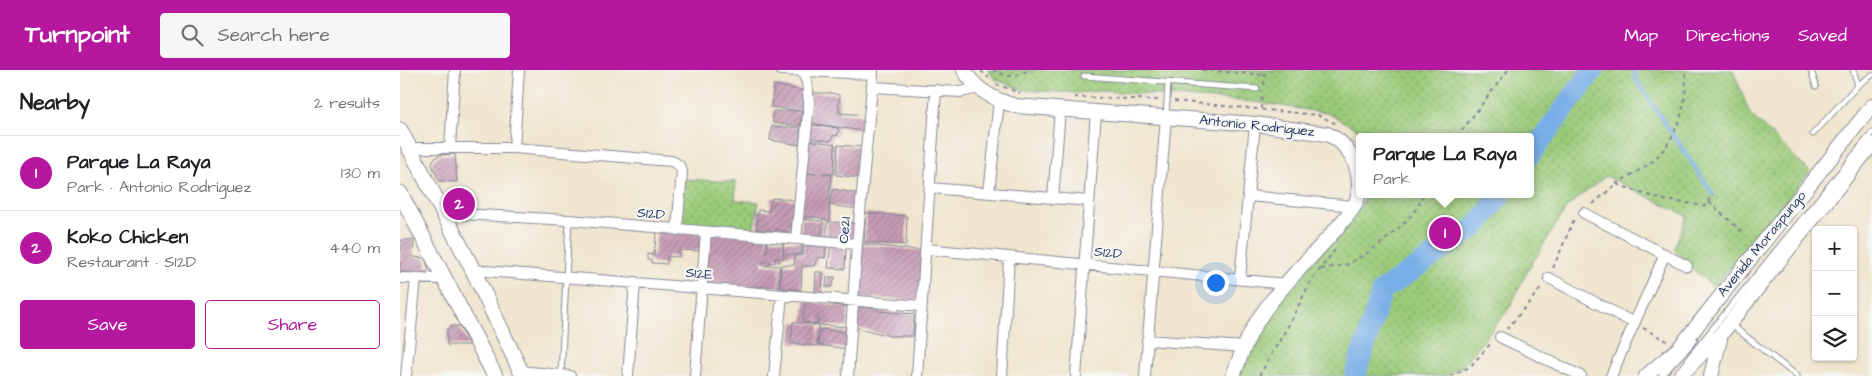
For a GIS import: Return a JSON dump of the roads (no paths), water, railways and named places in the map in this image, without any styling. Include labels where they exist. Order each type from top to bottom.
[{"type":"main road","points":[[400,130],[473,270],[522,374]]},
{"type":"main road","points":[[402,200],[495,376]]},
{"type":"street","points":[[450,146],[455,70]]},
{"type":"street","points":[[514,148],[519,70]]},
{"type":"street","points":[[781,70],[873,72]]},
{"type":"street","points":[[796,239],[808,103],[807,82],[802,70]]},
{"type":"street","name":"Antonio Rodríguez","points":[[964,70],[979,88],[999,101],[1016,106],[1255,124],[1319,132],[1333,136],[1341,142],[1356,168]]},
{"type":"street","name":"Oe2I","points":[[848,376],[857,244],[873,72]]},
{"type":"street","points":[[872,87],[961,92],[979,88]]},
{"type":"street","points":[[916,376],[936,90]]},
{"type":"street","points":[[990,194],[999,101]]},
{"type":"street","name":"Avenida Moraspungo","points":[[1646,376],[1680,347],[1872,106]]},
{"type":"street","points":[[1053,199],[1060,109]]},
{"type":"street","points":[[1076,376],[1096,112]]},
{"type":"street","points":[[1145,376],[1152,271],[1166,117]]},
{"type":"street","points":[[1240,279],[1255,124]]},
{"type":"street","name":"Avenida Moraspungo","points":[[1680,376],[1725,329],[1872,144]]},
{"type":"street","points":[[410,148],[450,146],[514,148],[671,161],[681,167],[682,178],[677,230]]},
{"type":"street","points":[[930,188],[1089,201]]},
{"type":"street","points":[[1249,196],[1354,206]]},
{"type":"street","name":"Antonio Rodríguez","points":[[1233,376],[1244,347],[1263,312],[1319,249],[1354,206],[1356,198]]},
{"type":"street","name":"S12D","points":[[442,213],[569,220],[857,244]]},
{"type":"street","points":[[1584,213],[1687,266]]},
{"type":"street","points":[[694,376],[706,232]]},
{"type":"street","name":"S12D","points":[[926,249],[1286,284]]},
{"type":"street","points":[[1611,376],[1665,254]]},
{"type":"street","points":[[1002,376],[1009,258]]},
{"type":"street","name":"S12E","points":[[473,270],[922,306]]},
{"type":"street","points":[[400,278],[443,279]]},
{"type":"street","points":[[1549,278],[1634,323]]},
{"type":"street","points":[[406,376],[416,279]]},
{"type":"street","points":[[628,376],[635,282]]},
{"type":"street","points":[[774,376],[782,295]]},
{"type":"street","points":[[1711,376],[1725,329]]},
{"type":"street","points":[[1500,337],[1581,376]]},
{"type":"street","points":[[1148,340],[1244,347]]},
{"type":"street","points":[[1702,376],[1702,362],[1705,352]]},
{"type":"street","points":[[522,374],[565,376]]},
{"type":"lane","points":[[1812,70],[1816,86]]},
{"type":"lane","points":[[1852,70],[1858,85]]},
{"type":"lane","points":[[1814,134],[1858,85],[1872,75]]},
{"type":"lane","points":[[1084,76],[1257,89]]},
{"type":"lane","points":[[1166,117],[1168,82]]},
{"type":"lane","points":[[1737,286],[1872,115]]},
{"type":"lane","points":[[1673,376],[1872,132]]},
{"type":"lane","points":[[565,376],[569,220]]},
{"type":"lane","points":[[1725,329],[1797,376]]},
{"type":"lane","points":[[1661,376],[1700,333]]},
{"type":"waterway","points":[[1534,150],[1593,70]]},
{"type":"waterway","points":[[1634,70],[1636,80],[1713,194]]},
{"type":"waterway","points":[[1355,376],[1382,291],[1477,226],[1498,198]]},
{"type":"place","name":"Koko Chicken","points":[[459,204]]},
{"type":"place","name":"Parque La Raya","points":[[1445,233]]}]
